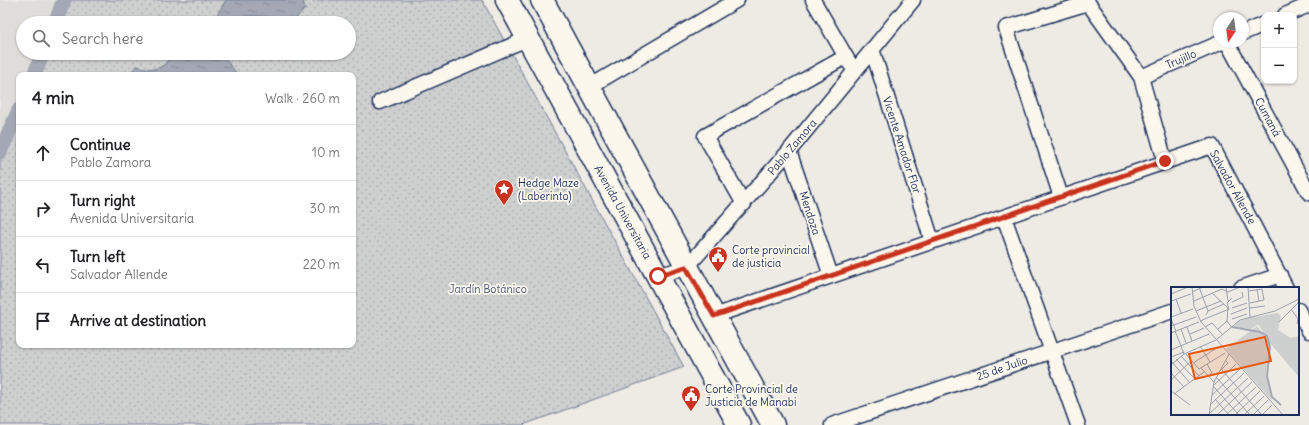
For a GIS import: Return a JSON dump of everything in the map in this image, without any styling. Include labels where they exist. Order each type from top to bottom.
[{"type":"main road","name":"Avenida Universitaria","points":[[507,0],[739,425]]},
{"type":"main road","points":[[542,0],[773,425]]},
{"type":"street","points":[[589,87],[737,0]]},
{"type":"street","points":[[813,0],[853,71]]},
{"type":"street","name":"Pablo Zamora","points":[[658,276],[686,267],[744,204],[912,0]]},
{"type":"street","points":[[1061,197],[1006,28],[1087,1],[1141,77],[1165,161]]},
{"type":"street","points":[[1291,12],[1309,4]]},
{"type":"street","points":[[1249,30],[1261,25]]},
{"type":"street","points":[[380,102],[529,38]]},
{"type":"street","name":"Trujillo","points":[[1141,77],[1213,46]]},
{"type":"street","name":"Cumaná","points":[[1230,48],[1309,193]]},
{"type":"street","name":"Vicente Amador Flor","points":[[872,50],[932,241]]},
{"type":"street","points":[[744,204],[705,136],[845,57]]},
{"type":"street","name":"Salvador Allende","points":[[714,316],[1212,146],[1286,287]]},
{"type":"street","name":"Mendoza","points":[[789,151],[831,276]]},
{"type":"street","points":[[1004,217],[1078,425]]},
{"type":"street","points":[[1244,287],[1280,275]]},
{"type":"street","points":[[1299,308],[1309,303]]},
{"type":"street","name":"25 de Julio","points":[[832,425],[1171,311]]},
{"type":"street","points":[[1299,311],[1309,331]]},
{"type":"shaded area","points":[[0,0],[64,0],[58,16],[16,16],[16,60],[40,60],[35,72],[16,72],[16,117],[0,152]]},
{"type":"green space","name":"Jardín Botánico","points":[[64,0],[482,0],[684,367],[523,425],[0,425],[0,152],[16,117],[16,348],[356,348],[356,72],[35,72],[40,60],[356,60],[356,16],[58,16]]},
{"type":"water","points":[[226,0],[303,0],[305,9],[298,16],[216,16]]},
{"type":"water","points":[[168,60],[226,60],[236,72],[131,72],[136,66],[154,69]]},
{"type":"waterway","points":[[58,16],[64,0]]},
{"type":"waterway","points":[[35,72],[40,60]]},
{"type":"waterway","points":[[0,152],[16,117]]},
{"type":"place","name":"Hedge Maze (Laberinto)","points":[[504,206]]},
{"type":"place","name":"Corte provincial de justicia","points":[[718,273]]},
{"type":"place","name":"Corte Provincial de Justicia de Manabi","points":[[691,412]]},
{"type":"route","points":[[658,276],[686,267],[714,316],[1165,161]]}]
